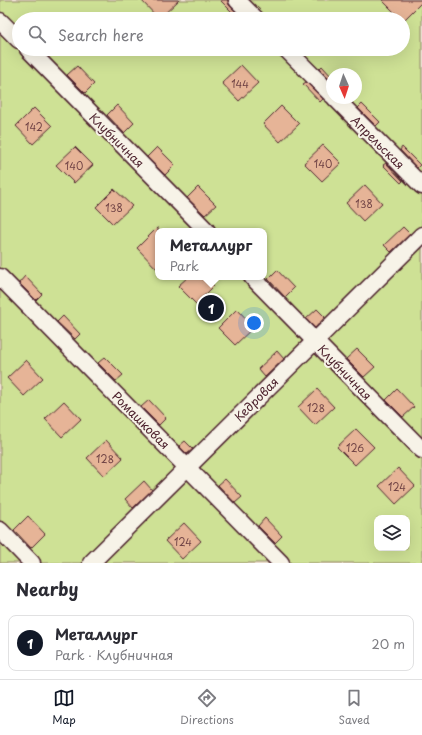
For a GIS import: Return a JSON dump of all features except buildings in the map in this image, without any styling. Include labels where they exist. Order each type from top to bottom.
[{"type":"street","points":[[237,0],[249,12]]},
{"type":"street","points":[[0,21],[12,33]]},
{"type":"street","name":"Клубничная","points":[[35,56],[204,228]]},
{"type":"street","points":[[293,56],[326,90]]},
{"type":"street","name":"Апрельская","points":[[340,104],[422,186]]},
{"type":"street","name":"Кедровая","points":[[91,563],[314,340],[422,235]]},
{"type":"street","name":"Ромашковая","points":[[0,277],[281,563]]},
{"type":"street","name":"Клубничная","points":[[255,280],[422,450]]},
{"type":"street","points":[[0,530],[32,563]]},
{"type":"green space","points":[[0,0],[422,0],[422,563],[0,563]]},
{"type":"place","name":"Металлург","points":[[211,308]]}]
